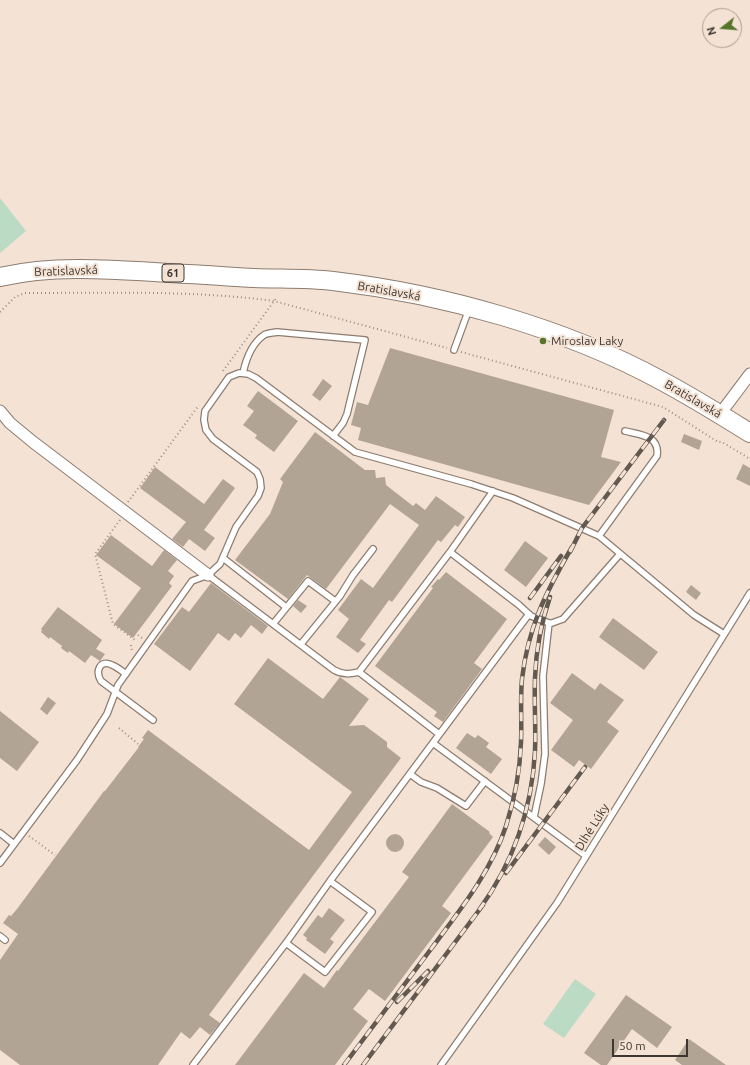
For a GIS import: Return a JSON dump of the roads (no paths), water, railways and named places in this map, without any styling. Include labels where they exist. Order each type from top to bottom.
[{"type":"main road","name":"Bratislavská","points":[[0,277],[47,270],[94,269],[331,281],[392,290],[470,308],[528,325],[594,350],[662,381],[750,433]]},
{"type":"street","points":[[720,414],[750,374]]},
{"type":"street","points":[[0,411],[10,423],[36,445],[208,575]]},
{"type":"lane","points":[[454,350],[470,308]]},
{"type":"lane","points":[[243,374],[246,359],[255,344],[265,335],[276,332],[365,340],[347,414],[334,436]]},
{"type":"lane","points":[[0,863],[77,760],[107,714],[118,685],[192,582],[208,575],[220,564],[236,527],[258,496],[261,488],[260,479],[257,472],[213,439],[206,430],[204,420],[205,411],[229,377],[239,373],[248,374],[256,378],[355,452],[493,491],[513,498],[599,536],[694,615],[724,634]]},
{"type":"lane","points":[[599,536],[657,456],[658,448],[655,441],[650,438],[625,431]]},
{"type":"lane","points":[[208,575],[341,673],[349,674],[360,672],[450,552],[493,491]]},
{"type":"lane","points":[[300,644],[335,601],[373,549]]},
{"type":"lane","points":[[450,552],[529,614],[549,623],[562,619],[620,554]]},
{"type":"lane","points":[[223,558],[286,607]]},
{"type":"lane","points":[[273,624],[308,581],[335,601]]},
{"type":"lane","name":"Dlhé Lúky","points":[[441,1065],[557,903],[750,593]]},
{"type":"lane","points":[[193,1065],[286,943],[330,881],[529,614]]},
{"type":"lane","points":[[534,817],[541,784],[545,754],[544,676],[549,623]]},
{"type":"lane","points":[[126,674],[106,663],[101,665],[98,670],[98,676],[102,681],[153,720]]},
{"type":"lane","points":[[360,672],[439,734]]},
{"type":"lane","points":[[433,743],[586,856]]},
{"type":"lane","points":[[410,774],[421,782],[438,788],[466,806],[485,781]]},
{"type":"lane","points":[[0,833],[14,844]]},
{"type":"lane","points":[[286,943],[325,972],[372,912],[330,881]]},
{"type":"railway","points":[[570,552],[582,528],[664,420]]},
{"type":"railway","points":[[344,1065],[464,905],[483,875],[500,843],[512,805],[518,774],[521,742],[522,679],[529,643],[546,595],[572,547]]},
{"type":"railway","points":[[530,598],[561,556]]},
{"type":"railway","points":[[479,910],[502,873],[511,854],[519,835],[530,794],[535,751],[536,657],[544,617],[550,597]]},
{"type":"railway","points":[[506,873],[585,767]]},
{"type":"railway","points":[[363,1065],[483,905]]},
{"type":"railway","points":[[397,1002],[428,971]]},
{"type":"place","name":"Miroslav Laky","points":[[543,341]]}]
